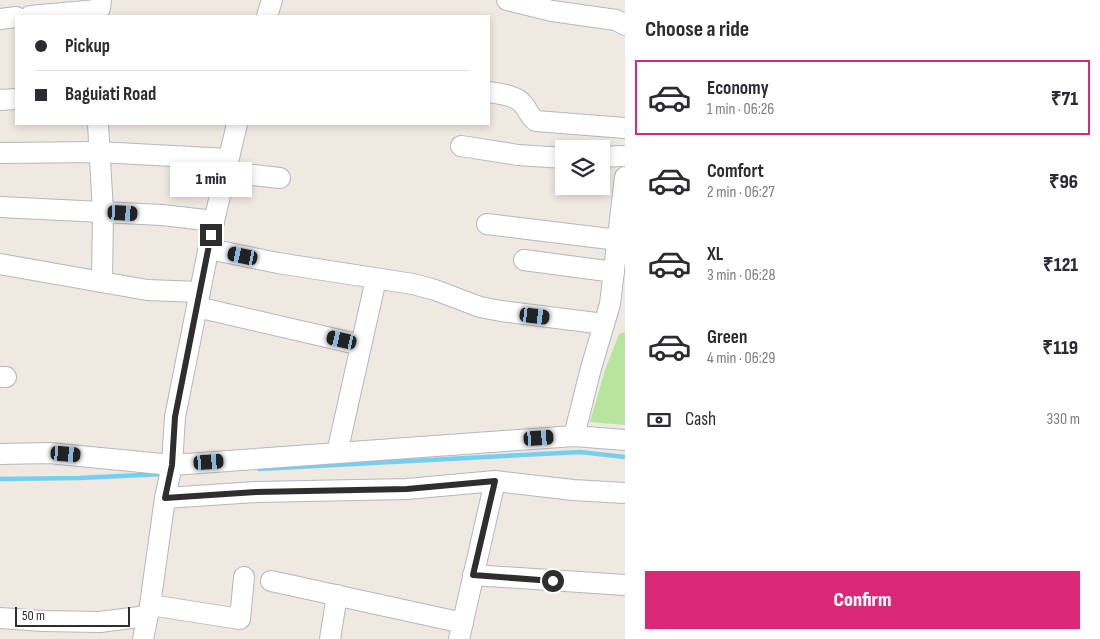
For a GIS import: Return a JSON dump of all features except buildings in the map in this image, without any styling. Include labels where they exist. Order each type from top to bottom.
[{"type":"street","points":[[267,15],[272,0]]},
{"type":"street","points":[[507,0],[552,11],[616,20],[625,25]]},
{"type":"street","points":[[43,15],[94,11],[100,8]]},
{"type":"street","points":[[0,19],[15,17]]},
{"type":"street","points":[[490,92],[518,99],[536,121],[625,128]]},
{"type":"street","points":[[0,100],[15,99]]},
{"type":"street","points":[[98,125],[103,212],[102,282]]},
{"type":"street","points":[[143,639],[172,465],[175,417],[208,248],[237,125]]},
{"type":"street","points":[[461,146],[518,155],[555,157]]},
{"type":"street","points":[[0,153],[99,152],[226,165],[280,178]]},
{"type":"street","points":[[610,157],[625,156]]},
{"type":"street","points":[[574,436],[610,304],[625,177]]},
{"type":"street","points":[[0,207],[162,215],[214,221]]},
{"type":"street","points":[[487,224],[618,240]]},
{"type":"street","points":[[208,248],[278,263],[435,290],[480,307],[500,311],[604,324]]},
{"type":"street","points":[[524,260],[614,272]]},
{"type":"street","points":[[0,264],[198,299],[360,345]]},
{"type":"street","points":[[337,453],[376,279]]},
{"type":"street","points":[[0,454],[49,453],[172,465],[574,436],[625,440]]},
{"type":"street","points":[[165,498],[256,492],[407,489],[495,481],[573,490],[625,493]]},
{"type":"street","points":[[270,581],[337,595],[461,631],[495,481]]},
{"type":"street","points":[[473,575],[625,585]]},
{"type":"street","points":[[0,618],[100,622],[149,611],[240,619],[244,577]]},
{"type":"street","points":[[330,639],[337,595]]},
{"type":"green space","points":[[625,332],[625,425],[590,422],[605,370],[619,334]]},
{"type":"waterway","points":[[259,469],[580,452],[625,457]]},
{"type":"waterway","points":[[0,479],[164,474]]},
{"type":"route","points":[[211,235],[175,417],[172,465],[165,498],[256,492],[407,489],[495,481],[473,575],[553,581]]}]
